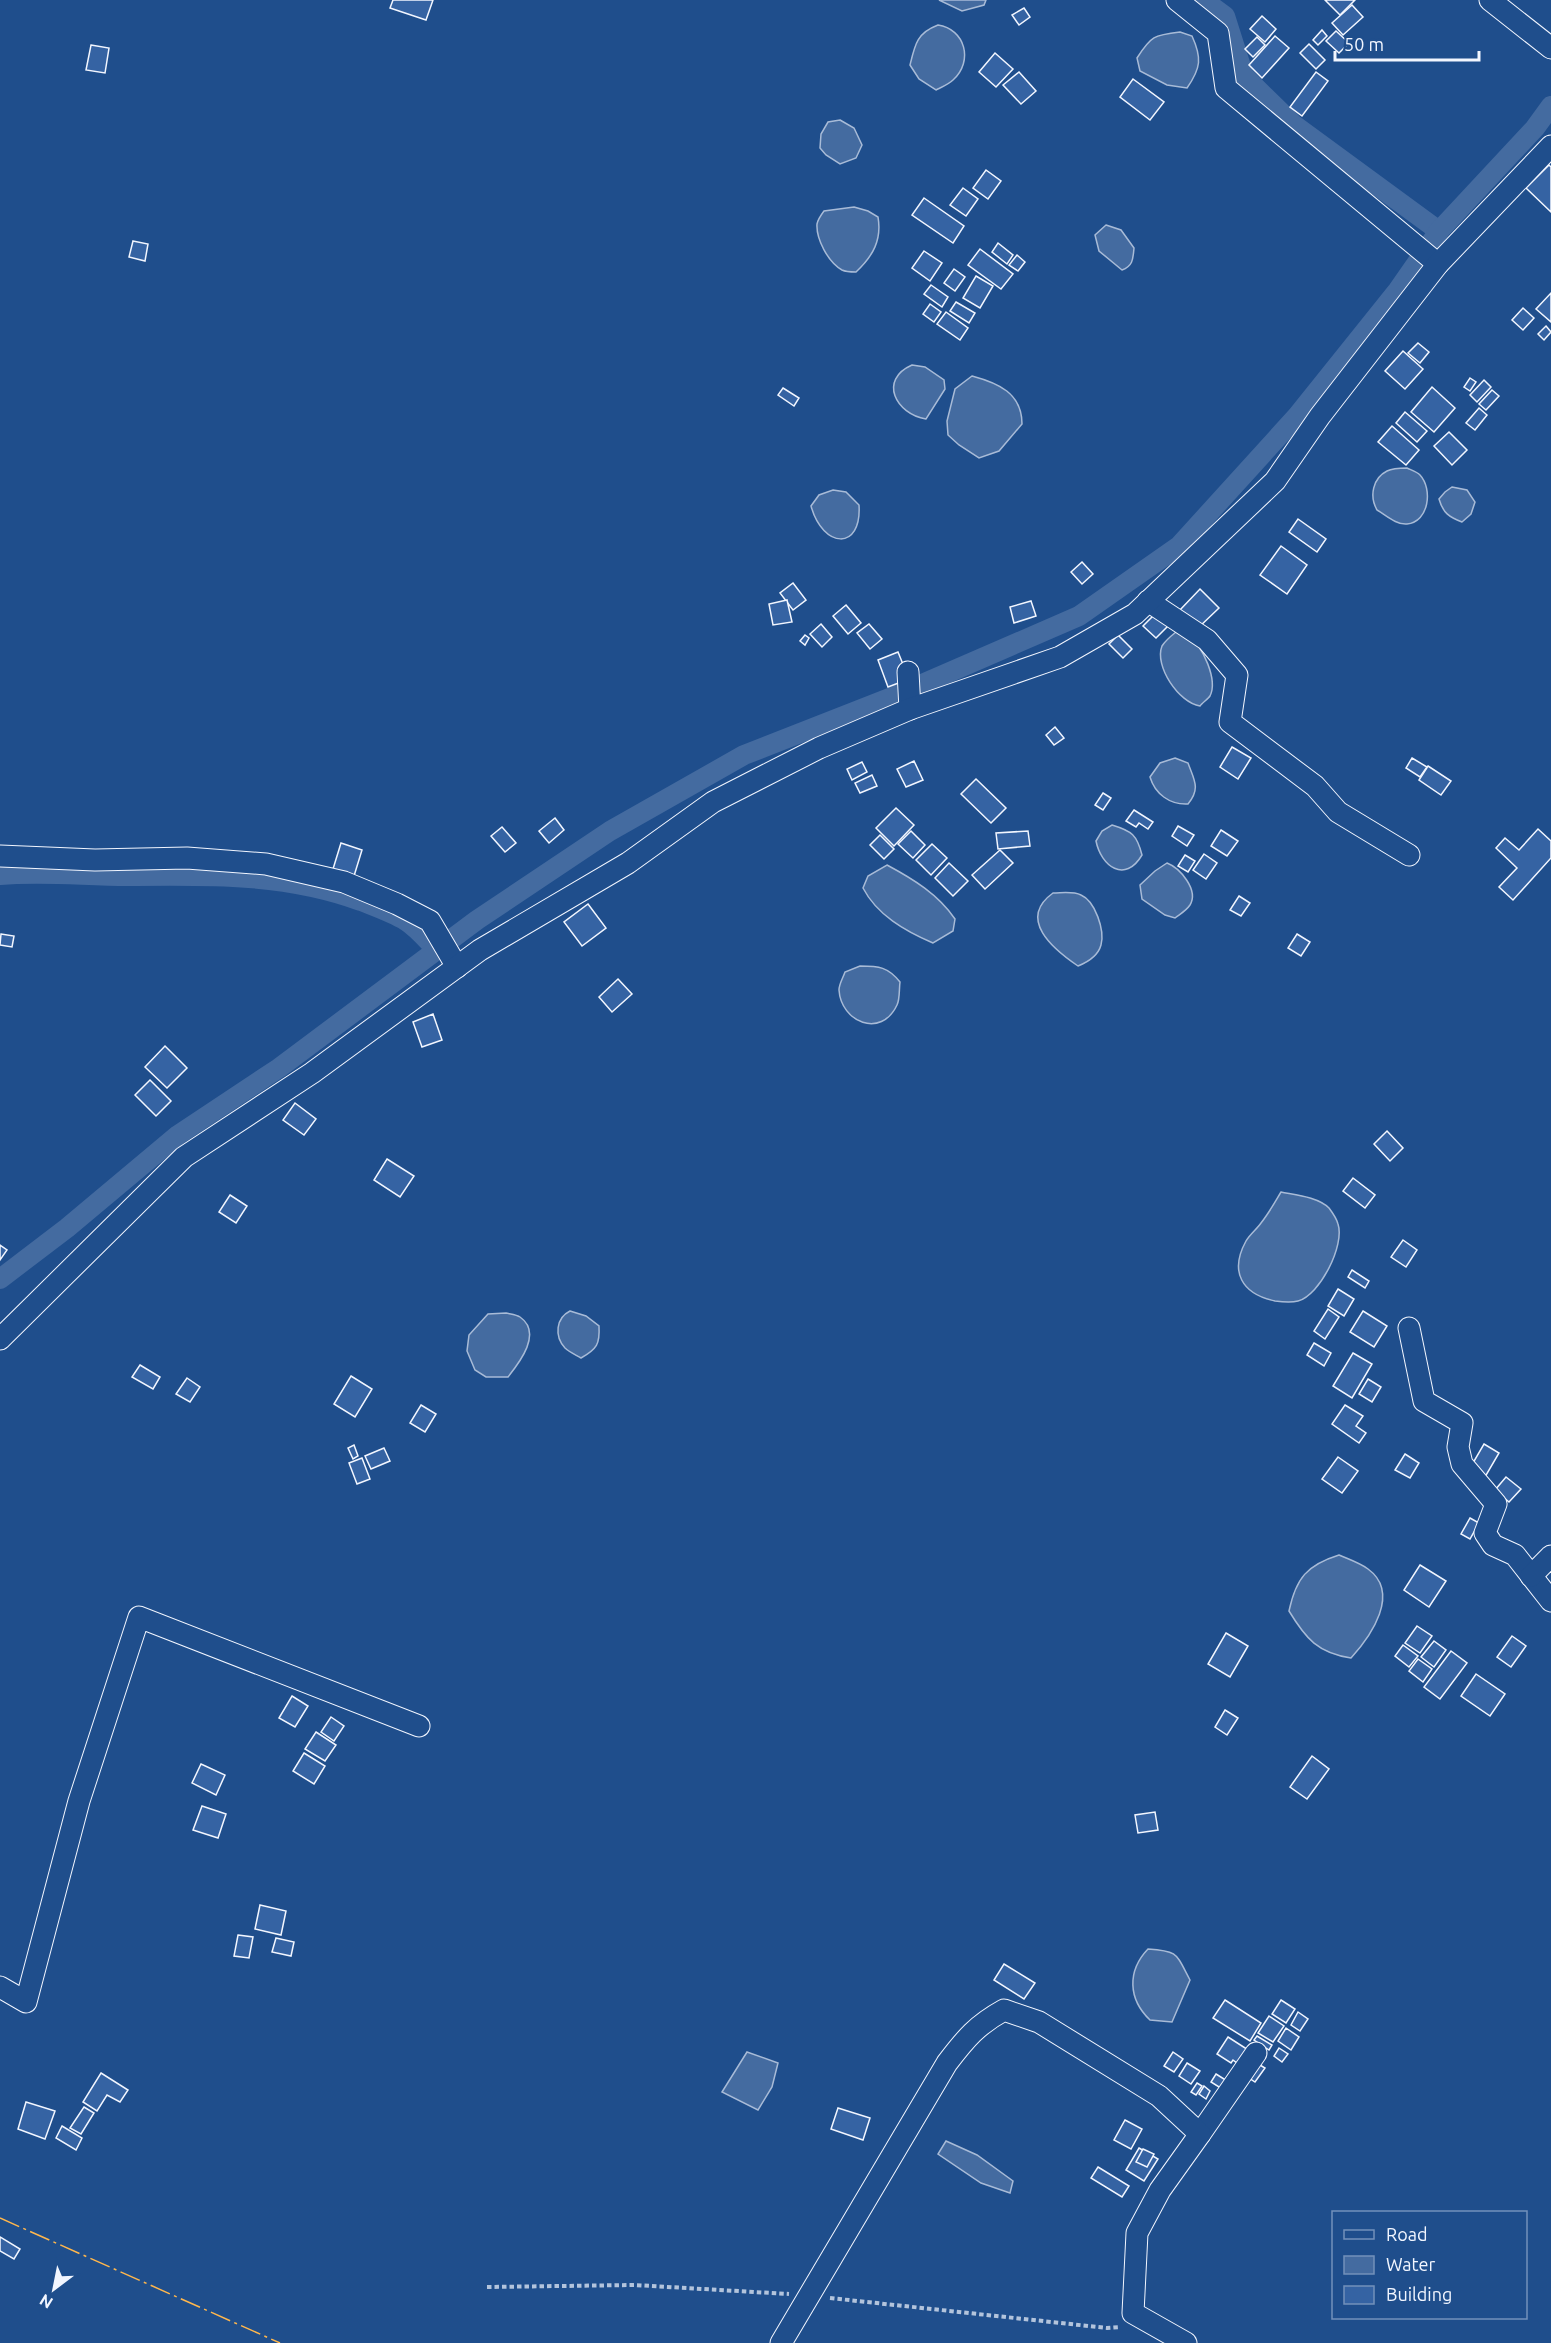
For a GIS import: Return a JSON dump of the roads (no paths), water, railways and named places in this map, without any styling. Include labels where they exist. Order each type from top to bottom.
[{"type":"street","points":[[1177,0],[1218,33],[1226,88],[1438,264]]},
{"type":"street","points":[[1490,0],[1551,48]]},
{"type":"street","points":[[0,1339],[184,1157],[312,1073],[480,950],[628,863],[713,802],[819,748],[910,709],[1060,657],[1135,614],[1275,481],[1320,416],[1438,264],[1551,146]]},
{"type":"street","points":[[1148,601],[1207,640],[1237,675],[1230,722],[1315,786],[1338,812],[1409,855]]},
{"type":"street","points":[[908,672],[910,709]]},
{"type":"street","points":[[0,856],[95,860],[187,858],[266,864],[345,882],[430,921],[458,967]]},
{"type":"street","points":[[1409,1328],[1424,1401],[1462,1423],[1458,1447],[1462,1464],[1496,1504],[1485,1533],[1493,1545],[1515,1555],[1551,1601]]},
{"type":"street","points":[[1531,1576],[1551,1556]]},
{"type":"street","points":[[0,1987],[26,2002],[79,1801],[139,1617],[419,1726]]},
{"type":"street","points":[[781,2343],[947,2063],[982,2022],[1004,2010],[1039,2022],[1159,2096],[1200,2134]]},
{"type":"street","points":[[1186,2343],[1133,2313],[1137,2232],[1160,2190],[1256,2053]]},
{"type":"water","points":[[939,0],[986,0],[984,5],[962,11]]},
{"type":"water","points":[[938,25],[955,33],[964,47],[965,55],[959,72],[951,81],[936,90],[919,79],[910,65],[918,40],[925,32]]},
{"type":"water","points":[[1180,32],[1192,36],[1199,57],[1195,75],[1187,88],[1167,85],[1140,71],[1137,58],[1154,38]]},
{"type":"water","points":[[840,120],[854,128],[862,145],[856,158],[840,164],[820,148],[821,134],[828,122]]},
{"type":"water","points":[[854,207],[878,217],[879,233],[875,247],[867,260],[856,272],[847,272],[832,262],[828,256],[821,243],[817,224],[824,211]]},
{"type":"water","points":[[1106,225],[1121,230],[1134,248],[1133,259],[1122,270],[1099,251],[1095,235]]},
{"type":"water","points":[[912,365],[925,367],[944,380],[945,389],[926,419],[906,411],[895,396],[896,379],[902,371]]},
{"type":"water","points":[[972,376],[991,382],[1007,391],[1018,404],[1022,424],[999,451],[979,458],[948,435],[947,421],[955,389]]},
{"type":"water","points":[[1407,468],[1420,475],[1424,481],[1427,488],[1427,504],[1420,517],[1414,522],[1403,524],[1377,510],[1373,493],[1378,478],[1382,474],[1392,469]]},
{"type":"water","points":[[1452,487],[1467,490],[1475,502],[1471,514],[1462,522],[1447,514],[1439,499]]},
{"type":"water","points":[[833,490],[846,492],[859,505],[858,520],[854,531],[848,537],[841,539],[832,537],[824,530],[811,506],[819,495]]},
{"type":"water","points":[[1176,632],[1194,641],[1204,655],[1211,673],[1210,696],[1200,706],[1184,698],[1165,673],[1160,654],[1162,646]]},
{"type":"water","points":[[1175,758],[1188,763],[1194,779],[1194,793],[1188,804],[1175,803],[1164,797],[1156,789],[1150,777],[1160,763]]},
{"type":"water","points":[[1112,825],[1133,835],[1140,848],[1142,855],[1128,869],[1121,870],[1108,864],[1099,850],[1096,841],[1102,831]]},
{"type":"water","points":[[1167,863],[1187,880],[1192,893],[1190,905],[1175,918],[1165,915],[1142,899],[1140,885]]},
{"type":"water","points":[[887,865],[915,882],[941,902],[955,919],[953,931],[933,943],[902,927],[876,906],[863,888],[868,876]]},
{"type":"water","points":[[1053,893],[1081,895],[1091,903],[1098,917],[1102,932],[1100,949],[1092,958],[1078,966],[1058,951],[1038,923],[1038,913],[1043,903]]},
{"type":"water","points":[[860,966],[883,968],[900,982],[897,1005],[881,1022],[872,1024],[854,1018],[841,1001],[839,988],[845,972]]},
{"type":"water","points":[[1281,1192],[1306,1197],[1324,1204],[1336,1218],[1339,1233],[1334,1256],[1322,1280],[1306,1297],[1292,1302],[1275,1301],[1254,1293],[1242,1280],[1239,1272],[1241,1252],[1246,1241],[1264,1219]]},
{"type":"water","points":[[570,1311],[586,1316],[599,1326],[596,1345],[591,1352],[581,1358],[565,1348],[559,1338],[559,1323]]},
{"type":"water","points":[[506,1313],[519,1316],[527,1324],[529,1339],[527,1348],[508,1377],[486,1377],[475,1370],[467,1351],[469,1335],[488,1314]]},
{"type":"water","points":[[1339,1555],[1368,1569],[1378,1579],[1382,1590],[1382,1602],[1374,1626],[1351,1658],[1330,1652],[1314,1643],[1307,1637],[1289,1611],[1295,1590],[1305,1574],[1319,1563]]},
{"type":"water","points":[[1148,1949],[1166,1951],[1175,1955],[1190,1980],[1172,2022],[1150,2020],[1137,2003],[1134,1994],[1136,1966]]},
{"type":"water","points":[[747,2052],[778,2063],[772,2087],[758,2110],[722,2092]]},
{"type":"water","points":[[946,2141],[977,2155],[1013,2181],[1010,2193],[981,2183],[938,2154]]},
{"type":"waterway","points":[[1203,0],[1225,16],[1244,76],[1293,124],[1439,231]]},
{"type":"waterway","points":[[0,1279],[67,1228],[178,1135],[279,1068],[477,920],[610,831],[744,755],[897,695],[1079,616],[1179,546],[1297,416],[1398,290],[1439,231],[1535,128],[1551,106]]},
{"type":"waterway","points":[[0,875],[32,873],[216,876],[303,885],[361,901],[396,915],[414,927],[436,949]]}]
